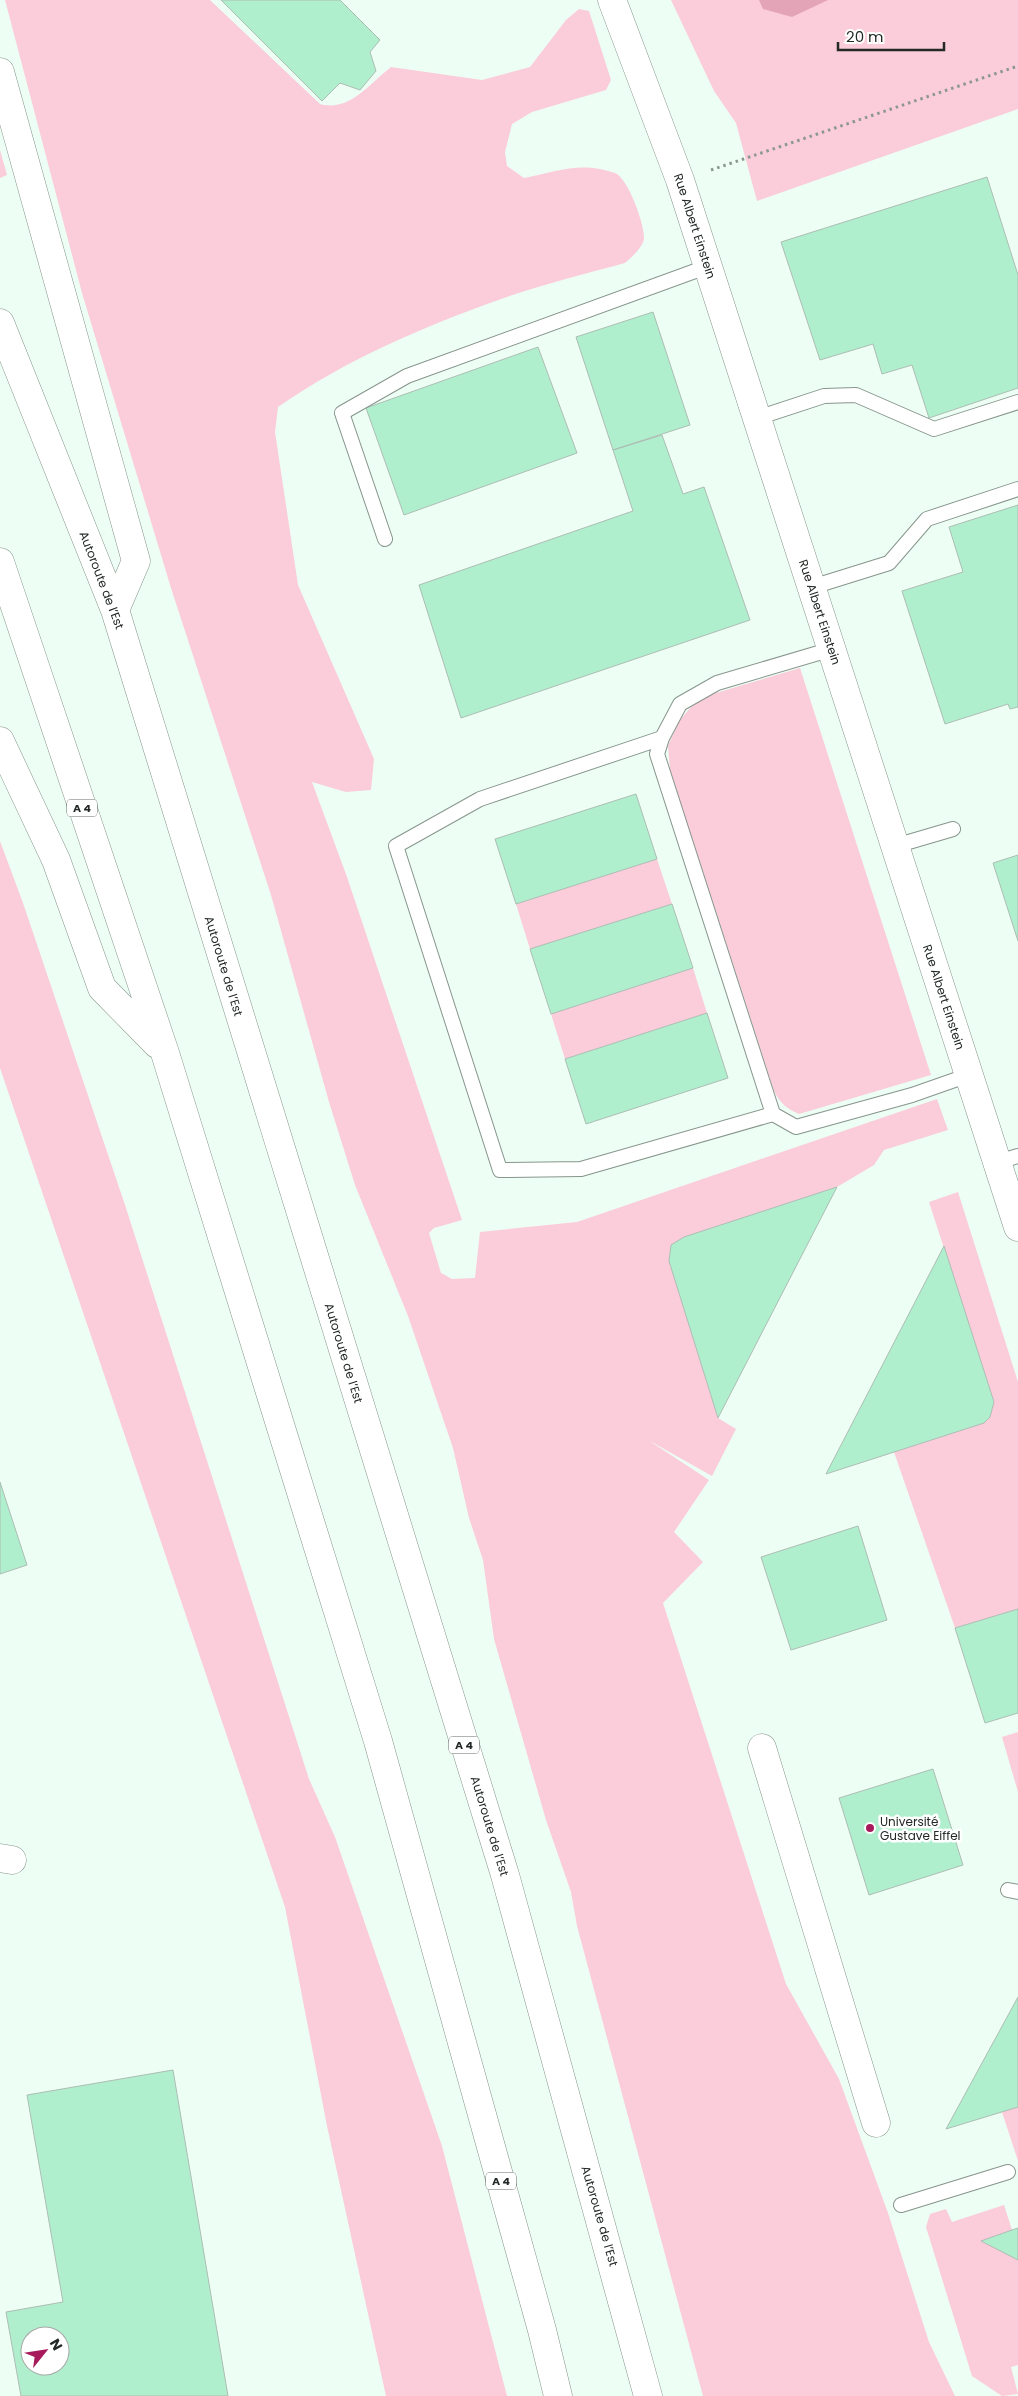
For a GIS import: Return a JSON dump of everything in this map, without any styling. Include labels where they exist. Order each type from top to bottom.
[{"type":"main road","name":"Rue Albert Einstein","points":[[612,0],[680,180],[709,266],[969,1075],[1008,1159],[1018,1227]]},
{"type":"main road","points":[[0,72],[136,561],[115,610]]},
{"type":"main road","name":"Autoroute de l’Est","points":[[0,324],[115,610],[505,1875],[648,2396]]},
{"type":"main road","name":"A 4","points":[[0,562],[165,1053],[378,1741],[540,2320],[558,2396]]},
{"type":"main road","points":[[0,741],[56,860],[102,988],[165,1053]]},
{"type":"main road","points":[[762,1748],[876,2123]]},
{"type":"lane","points":[[385,539],[342,413],[407,376],[709,266]]},
{"type":"lane","points":[[757,418],[824,396],[856,395],[934,429],[1018,402]]},
{"type":"lane","points":[[812,587],[889,563],[928,519],[1018,489]]},
{"type":"lane","points":[[832,649],[717,683],[680,704],[662,738],[658,754],[773,1114],[796,1127],[912,1094],[969,1075]]},
{"type":"lane","points":[[662,738],[480,799],[396,846],[500,1170],[582,1169],[773,1114]]},
{"type":"lane","points":[[895,846],[952,829]]},
{"type":"lane","points":[[901,2205],[1008,2172]]},
{"type":"path","points":[[680,180],[1018,66]]},
{"type":"shaded area","points":[[5,0],[210,0],[320,104],[331,105],[341,104],[358,95],[391,67],[482,80],[530,67],[566,20],[579,9],[589,11],[611,80],[606,90],[532,112],[512,124],[505,152],[507,166],[524,178],[580,167],[602,169],[615,173],[625,183],[639,213],[644,239],[639,249],[625,263],[519,293],[416,332],[331,374],[278,407],[275,432],[298,585],[374,759],[371,790],[346,792],[312,782],[347,877],[462,1220],[434,1228],[429,1233],[441,1273],[452,1279],[475,1278],[480,1232],[577,1222],[937,1099],[948,1130],[884,1150],[874,1165],[837,1187],[684,1237],[671,1245],[669,1261],[718,1418],[736,1429],[712,1476],[648,1440],[709,1480],[674,1532],[703,1562],[663,1603],[786,1984],[839,2079],[888,2213],[929,2342],[955,2396],[703,2396],[577,1926],[571,1892],[546,1820],[494,1639],[483,1560],[469,1518],[453,1448],[408,1316],[355,1185],[329,1102],[271,895],[171,588],[82,293]]},
{"type":"shaded area","points":[[671,0],[1018,0],[1018,109],[757,201],[736,123],[714,91]]},
{"type":"shaded area","points":[[759,0],[828,0],[792,17],[763,9]]},
{"type":"shaded area","points":[[0,150],[7,175],[0,178]]},
{"type":"shaded area","points":[[800,668],[931,1075],[799,1114],[784,1105],[774,1091],[670,770],[668,746],[679,721],[691,707],[709,695]]},
{"type":"shaded area","points":[[0,841],[23,903],[125,1205],[309,1779],[335,1837],[442,2146],[507,2396],[386,2396],[327,2126],[285,1907],[0,1068]]},
{"type":"shaded area","points":[[657,859],[672,904],[530,949],[516,904]]},
{"type":"shaded area","points":[[693,968],[707,1013],[565,1059],[551,1014]]},
{"type":"shaded area","points":[[958,1192],[1018,1382],[1018,1609],[955,1628],[894,1452],[984,1423],[990,1417],[994,1402],[929,1202]]},
{"type":"shaded area","points":[[1018,1732],[1018,1792],[1002,1737]]},
{"type":"shaded area","points":[[1018,2107],[1018,2161],[1002,2112]]},
{"type":"shaded area","points":[[1004,2205],[1012,2230],[982,2241],[1018,2260],[1018,2365],[1011,2367],[1018,2394],[1002,2396],[972,2376],[926,2227],[930,2214],[946,2209],[952,2222]]},
{"type":"building","points":[[221,0],[340,0],[380,40],[370,52],[376,71],[360,90],[340,83],[322,101]]},
{"type":"building","points":[[987,177],[1018,275],[1018,388],[929,418],[912,365],[882,374],[873,344],[820,360],[781,242]]},
{"type":"building","points":[[653,312],[690,425],[613,450],[576,337]]},
{"type":"building","points":[[538,347],[577,453],[404,515],[366,408]]},
{"type":"building","points":[[662,435],[683,494],[704,487],[750,620],[461,718],[419,585],[633,511],[613,450]]},
{"type":"building","points":[[1018,505],[1018,707],[1010,709],[1008,704],[945,724],[902,591],[963,572],[949,527]]},
{"type":"building","points":[[636,794],[657,859],[516,904],[495,839]]},
{"type":"building","points":[[1018,855],[1018,941],[993,863]]},
{"type":"building","points":[[672,904],[693,968],[551,1014],[530,949]]},
{"type":"building","points":[[707,1013],[728,1078],[586,1124],[565,1059]]},
{"type":"building","points":[[837,1187],[718,1418],[669,1261],[671,1245],[684,1237]]},
{"type":"building","points":[[944,1246],[994,1402],[990,1417],[984,1423],[826,1474]]},
{"type":"building","points":[[0,1482],[27,1565],[0,1574]]},
{"type":"building","points":[[858,1526],[887,1620],[791,1650],[761,1557]]},
{"type":"building","points":[[1018,1609],[1018,1713],[985,1723],[955,1628]]},
{"type":"building","points":[[933,1769],[963,1865],[869,1895],[839,1798]]},
{"type":"building","points":[[1018,1997],[1018,2107],[946,2129]]},
{"type":"building","points":[[173,2070],[228,2396],[21,2396],[6,2312],[63,2302],[27,2095]]},
{"type":"building","points":[[1018,2228],[1018,2260],[981,2241],[1012,2230]]},
{"type":"place","name":"Université Gustave Eiffel","points":[[870,1828]]}]
